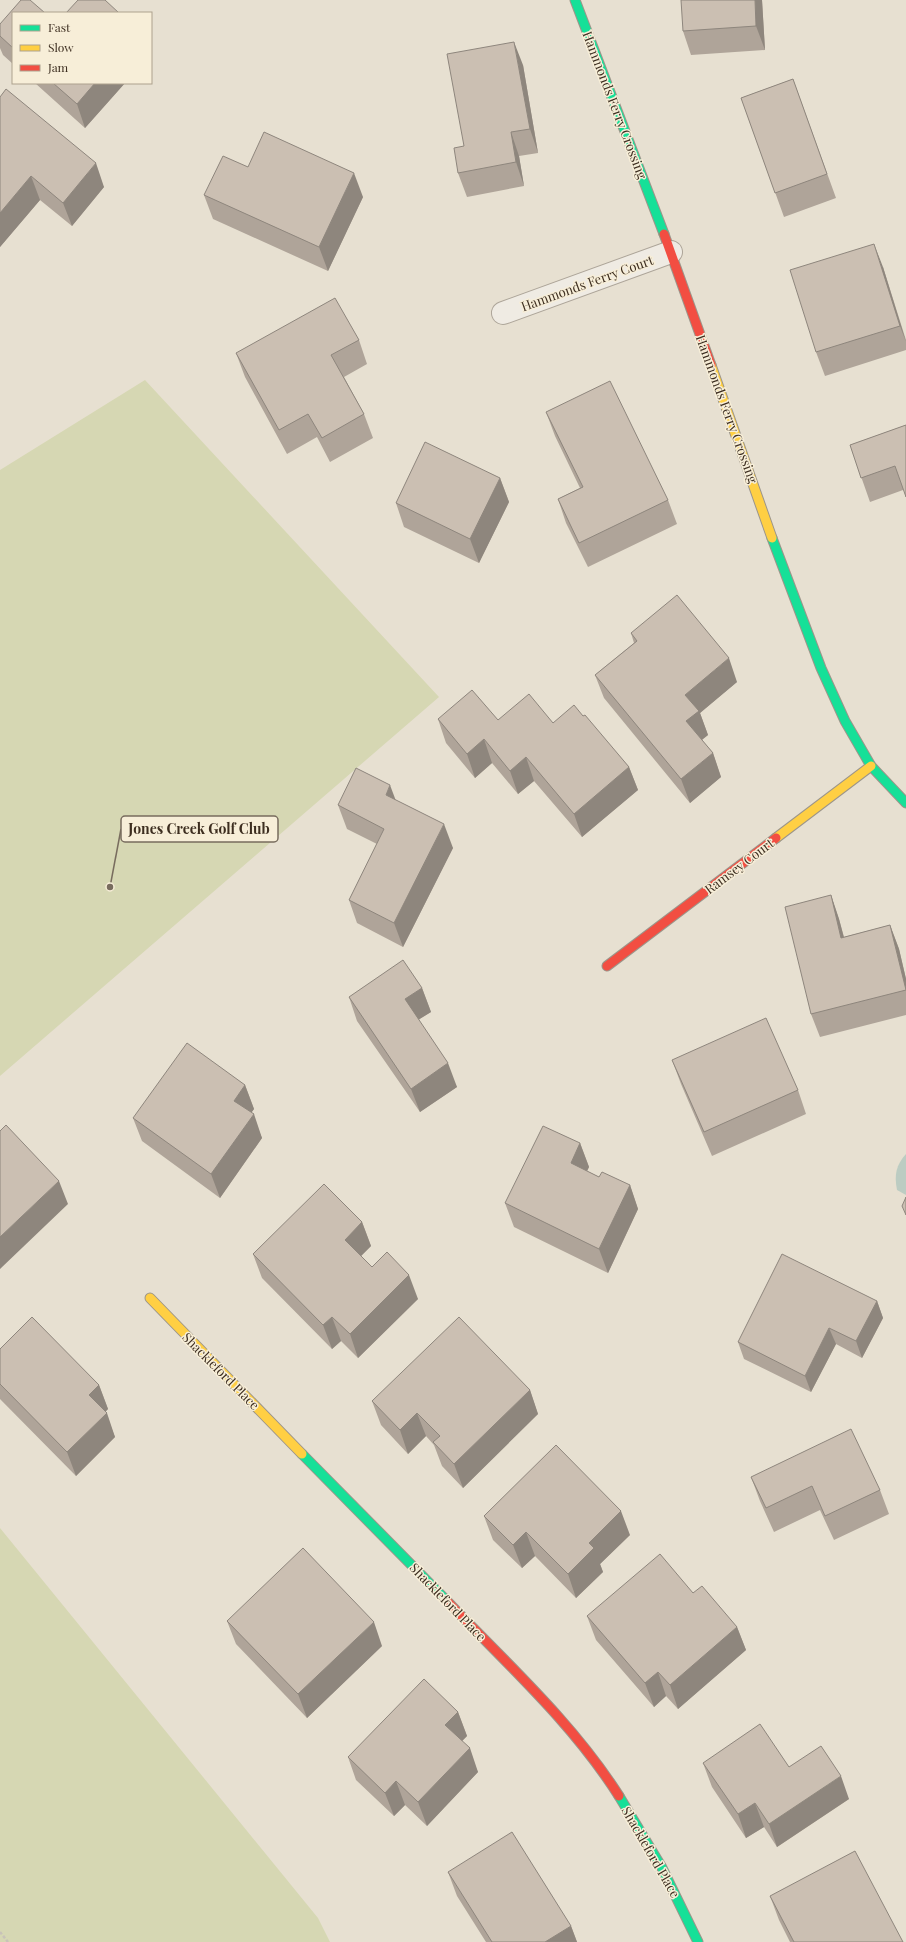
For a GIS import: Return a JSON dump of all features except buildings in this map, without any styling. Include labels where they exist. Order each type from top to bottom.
[{"type":"street","name":"Hammonds Ferry Crossing","points":[[575,0],[671,252],[794,599],[821,668],[845,721],[871,766],[906,803]]},
{"type":"street","name":"Hammonds Ferry Court","points":[[503,313],[671,252]]},
{"type":"street","name":"Ramsey Court","points":[[607,966],[871,766]]},
{"type":"street","name":"Shackleford Place","points":[[150,1298],[433,1586],[561,1720],[585,1748],[609,1782],[667,1878],[698,1942]]},
{"type":"path","points":[[0,1932],[8,1942]]},
{"type":"green space","points":[[145,380],[439,697],[0,1076],[0,470]]},
{"type":"green space","points":[[0,1528],[318,1918],[330,1942],[0,1942]]},
{"type":"shaded area","points":[[906,1154],[906,1195],[897,1190],[896,1180],[898,1166]]},
{"type":"traffic: fast","points":[[575,0],[664,234]]},
{"type":"traffic: fast","points":[[772,538],[821,668],[845,721],[871,766],[906,803]]},
{"type":"traffic: fast","points":[[302,1454],[446,1600]]},
{"type":"traffic: fast","points":[[619,1796],[661,1866],[698,1942]]},
{"type":"traffic: slow","points":[[711,365],[772,538]]},
{"type":"traffic: slow","points":[[776,838],[871,766]]},
{"type":"traffic: slow","points":[[150,1298],[302,1454]]},
{"type":"traffic: jam","points":[[664,234],[711,365]]},
{"type":"traffic: jam","points":[[607,966],[776,838]]},
{"type":"traffic: jam","points":[[446,1600],[515,1670],[559,1718],[581,1743],[619,1796]]},
{"type":"place","name":"Jones Creek Golf Club","points":[[110,887]]}]
